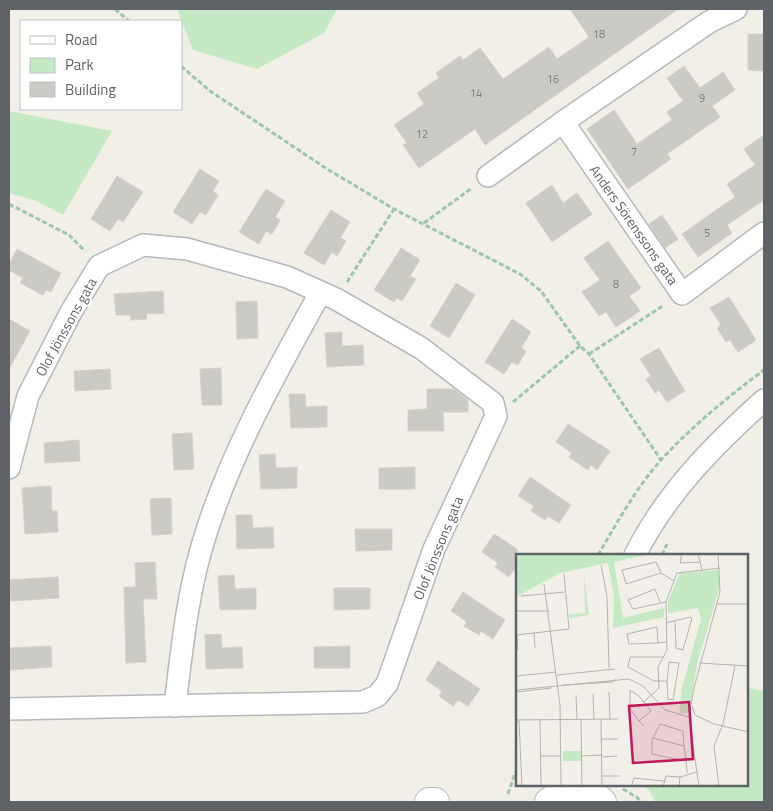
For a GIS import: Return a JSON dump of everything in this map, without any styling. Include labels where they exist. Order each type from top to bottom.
[{"type":"street","points":[[488,176],[563,122],[710,22],[736,9]]},
{"type":"street","name":"Anders Sörenssons gata","points":[[563,122],[682,294],[764,233]]},
{"type":"street","name":"Olof Jönssons gata","points":[[9,468],[28,396],[71,312],[99,266],[143,245],[186,249],[287,276],[328,296],[421,348],[493,403],[496,416],[434,549],[387,684],[377,696],[363,702],[9,709]]},
{"type":"street","points":[[175,706],[186,612],[206,530],[246,429],[328,296]]},
{"type":"street","points":[[635,554],[642,540],[686,477],[718,441],[764,400]]},
{"type":"street","points":[[561,793],[604,793]]},
{"type":"street","points":[[429,802],[435,802]]},
{"type":"path","points":[[115,9],[128,20]]},
{"type":"path","points":[[182,67],[210,91],[324,167],[394,209],[520,274],[541,290],[580,346],[589,354],[661,460]]},
{"type":"path","points":[[424,223],[488,176]]},
{"type":"path","points":[[9,204],[69,235],[99,266]]},
{"type":"path","points":[[328,296],[394,209]]},
{"type":"path","points":[[589,354],[682,294]]},
{"type":"path","points":[[496,416],[580,346]]},
{"type":"path","points":[[599,554],[632,499],[661,460],[735,391],[764,370]]},
{"type":"path","points":[[662,554],[670,539]]},
{"type":"path","points":[[508,794],[516,771]]},
{"type":"path","points":[[604,793],[638,798],[639,802]]},
{"type":"green space","points":[[177,9],[337,9],[324,33],[257,69],[193,50]]},
{"type":"green space","points":[[9,111],[112,131],[63,215],[37,201],[9,193]]},
{"type":"green space","points":[[748,688],[764,691],[764,802],[655,802],[650,791],[642,786],[748,786]]},
{"type":"building","points":[[570,9],[678,9],[485,145],[475,129],[419,168],[403,145],[407,143],[394,125],[424,104],[417,93],[439,78],[436,73],[460,56],[463,60],[480,48],[503,79],[549,47],[557,59],[589,37]]},
{"type":"building","points":[[748,34],[764,34],[764,71],[748,70]]},
{"type":"building","points":[[684,66],[700,88],[723,72],[735,90],[712,106],[720,117],[667,154],[671,159],[628,189],[587,129],[614,110],[637,144],[672,120],[667,112],[683,101],[667,78]]},
{"type":"building","points":[[764,135],[764,200],[727,225],[732,233],[698,257],[682,234],[735,197],[727,184],[755,165],[744,149]]},
{"type":"building","points":[[200,169],[219,181],[213,191],[218,195],[206,215],[200,212],[192,224],[173,212]]},
{"type":"building","points":[[117,176],[143,192],[123,222],[118,219],[110,231],[91,219]]},
{"type":"building","points":[[552,185],[563,203],[577,193],[592,214],[552,242],[526,203]]},
{"type":"building","points":[[266,189],[285,201],[275,217],[280,220],[272,234],[266,231],[259,244],[239,232]]},
{"type":"building","points":[[331,210],[350,222],[340,238],[346,241],[337,256],[332,252],[324,265],[304,253]]},
{"type":"building","points":[[662,215],[678,239],[665,248],[649,224]]},
{"type":"building","points":[[608,241],[641,288],[629,296],[640,311],[616,327],[606,312],[599,316],[582,292],[600,280],[584,258]]},
{"type":"building","points":[[401,248],[420,260],[410,276],[416,279],[402,301],[397,298],[394,302],[374,290]]},
{"type":"building","points":[[17,249],[61,273],[51,292],[46,290],[43,295],[20,283],[23,278],[9,270],[9,265]]},
{"type":"building","points":[[456,283],[475,295],[449,338],[430,326]]},
{"type":"building","points":[[163,291],[164,313],[146,314],[147,319],[131,320],[131,315],[116,315],[114,294]]},
{"type":"building","points":[[729,297],[756,340],[738,352],[730,340],[726,342],[717,328],[721,325],[710,308]]},
{"type":"building","points":[[257,301],[258,338],[237,339],[236,302]]},
{"type":"building","points":[[9,319],[30,331],[9,369]]},
{"type":"building","points":[[512,319],[531,332],[521,348],[526,351],[518,365],[512,362],[504,374],[485,362]]},
{"type":"building","points":[[342,332],[342,346],[363,345],[364,365],[327,367],[325,333]]},
{"type":"building","points":[[659,348],[685,391],[667,402],[659,390],[655,393],[646,379],[651,376],[640,359]]},
{"type":"building","points":[[221,368],[222,405],[202,405],[200,369]]},
{"type":"building","points":[[110,369],[111,389],[75,391],[74,371]]},
{"type":"building","points":[[427,389],[454,389],[468,400],[468,412],[443,412],[444,431],[408,431],[408,410],[427,409]]},
{"type":"building","points":[[289,394],[305,394],[306,407],[327,406],[327,427],[291,428]]},
{"type":"building","points":[[568,424],[610,451],[597,470],[591,465],[588,470],[569,457],[572,453],[556,442]]},
{"type":"building","points":[[192,433],[194,469],[174,470],[172,434]]},
{"type":"building","points":[[79,440],[80,461],[45,463],[44,443]]},
{"type":"building","points":[[275,454],[276,468],[297,467],[297,488],[261,489],[259,455]]},
{"type":"building","points":[[415,467],[415,489],[379,489],[379,468]]},
{"type":"building","points":[[530,477],[571,505],[559,523],[548,516],[545,520],[531,511],[534,506],[518,496]]},
{"type":"building","points":[[51,486],[52,511],[57,511],[58,532],[25,534],[22,488]]},
{"type":"building","points":[[171,498],[172,534],[152,535],[150,499]]},
{"type":"building","points":[[236,515],[252,515],[253,528],[273,527],[274,548],[237,549]]},
{"type":"building","points":[[355,529],[392,529],[392,550],[356,551]]},
{"type":"building","points":[[494,534],[517,549],[516,566],[509,577],[495,567],[498,563],[482,552]]},
{"type":"building","points":[[155,562],[157,599],[143,599],[146,662],[126,663],[124,587],[136,587],[135,563]]},
{"type":"building","points":[[234,575],[235,589],[256,588],[256,609],[220,610],[218,576]]},
{"type":"building","points":[[58,577],[59,598],[11,601],[9,580]]},
{"type":"building","points":[[334,588],[370,588],[370,609],[334,610]]},
{"type":"building","points":[[463,592],[505,620],[493,639],[481,631],[479,635],[464,626],[467,622],[451,611]]},
{"type":"building","points":[[221,634],[222,648],[242,647],[243,668],[206,669],[205,635]]},
{"type":"building","points":[[51,646],[52,667],[9,670],[9,648]]},
{"type":"building","points":[[350,646],[350,668],[314,668],[314,647]]},
{"type":"building","points":[[438,661],[480,689],[468,706],[458,700],[453,706],[439,696],[442,691],[426,680]]}]
